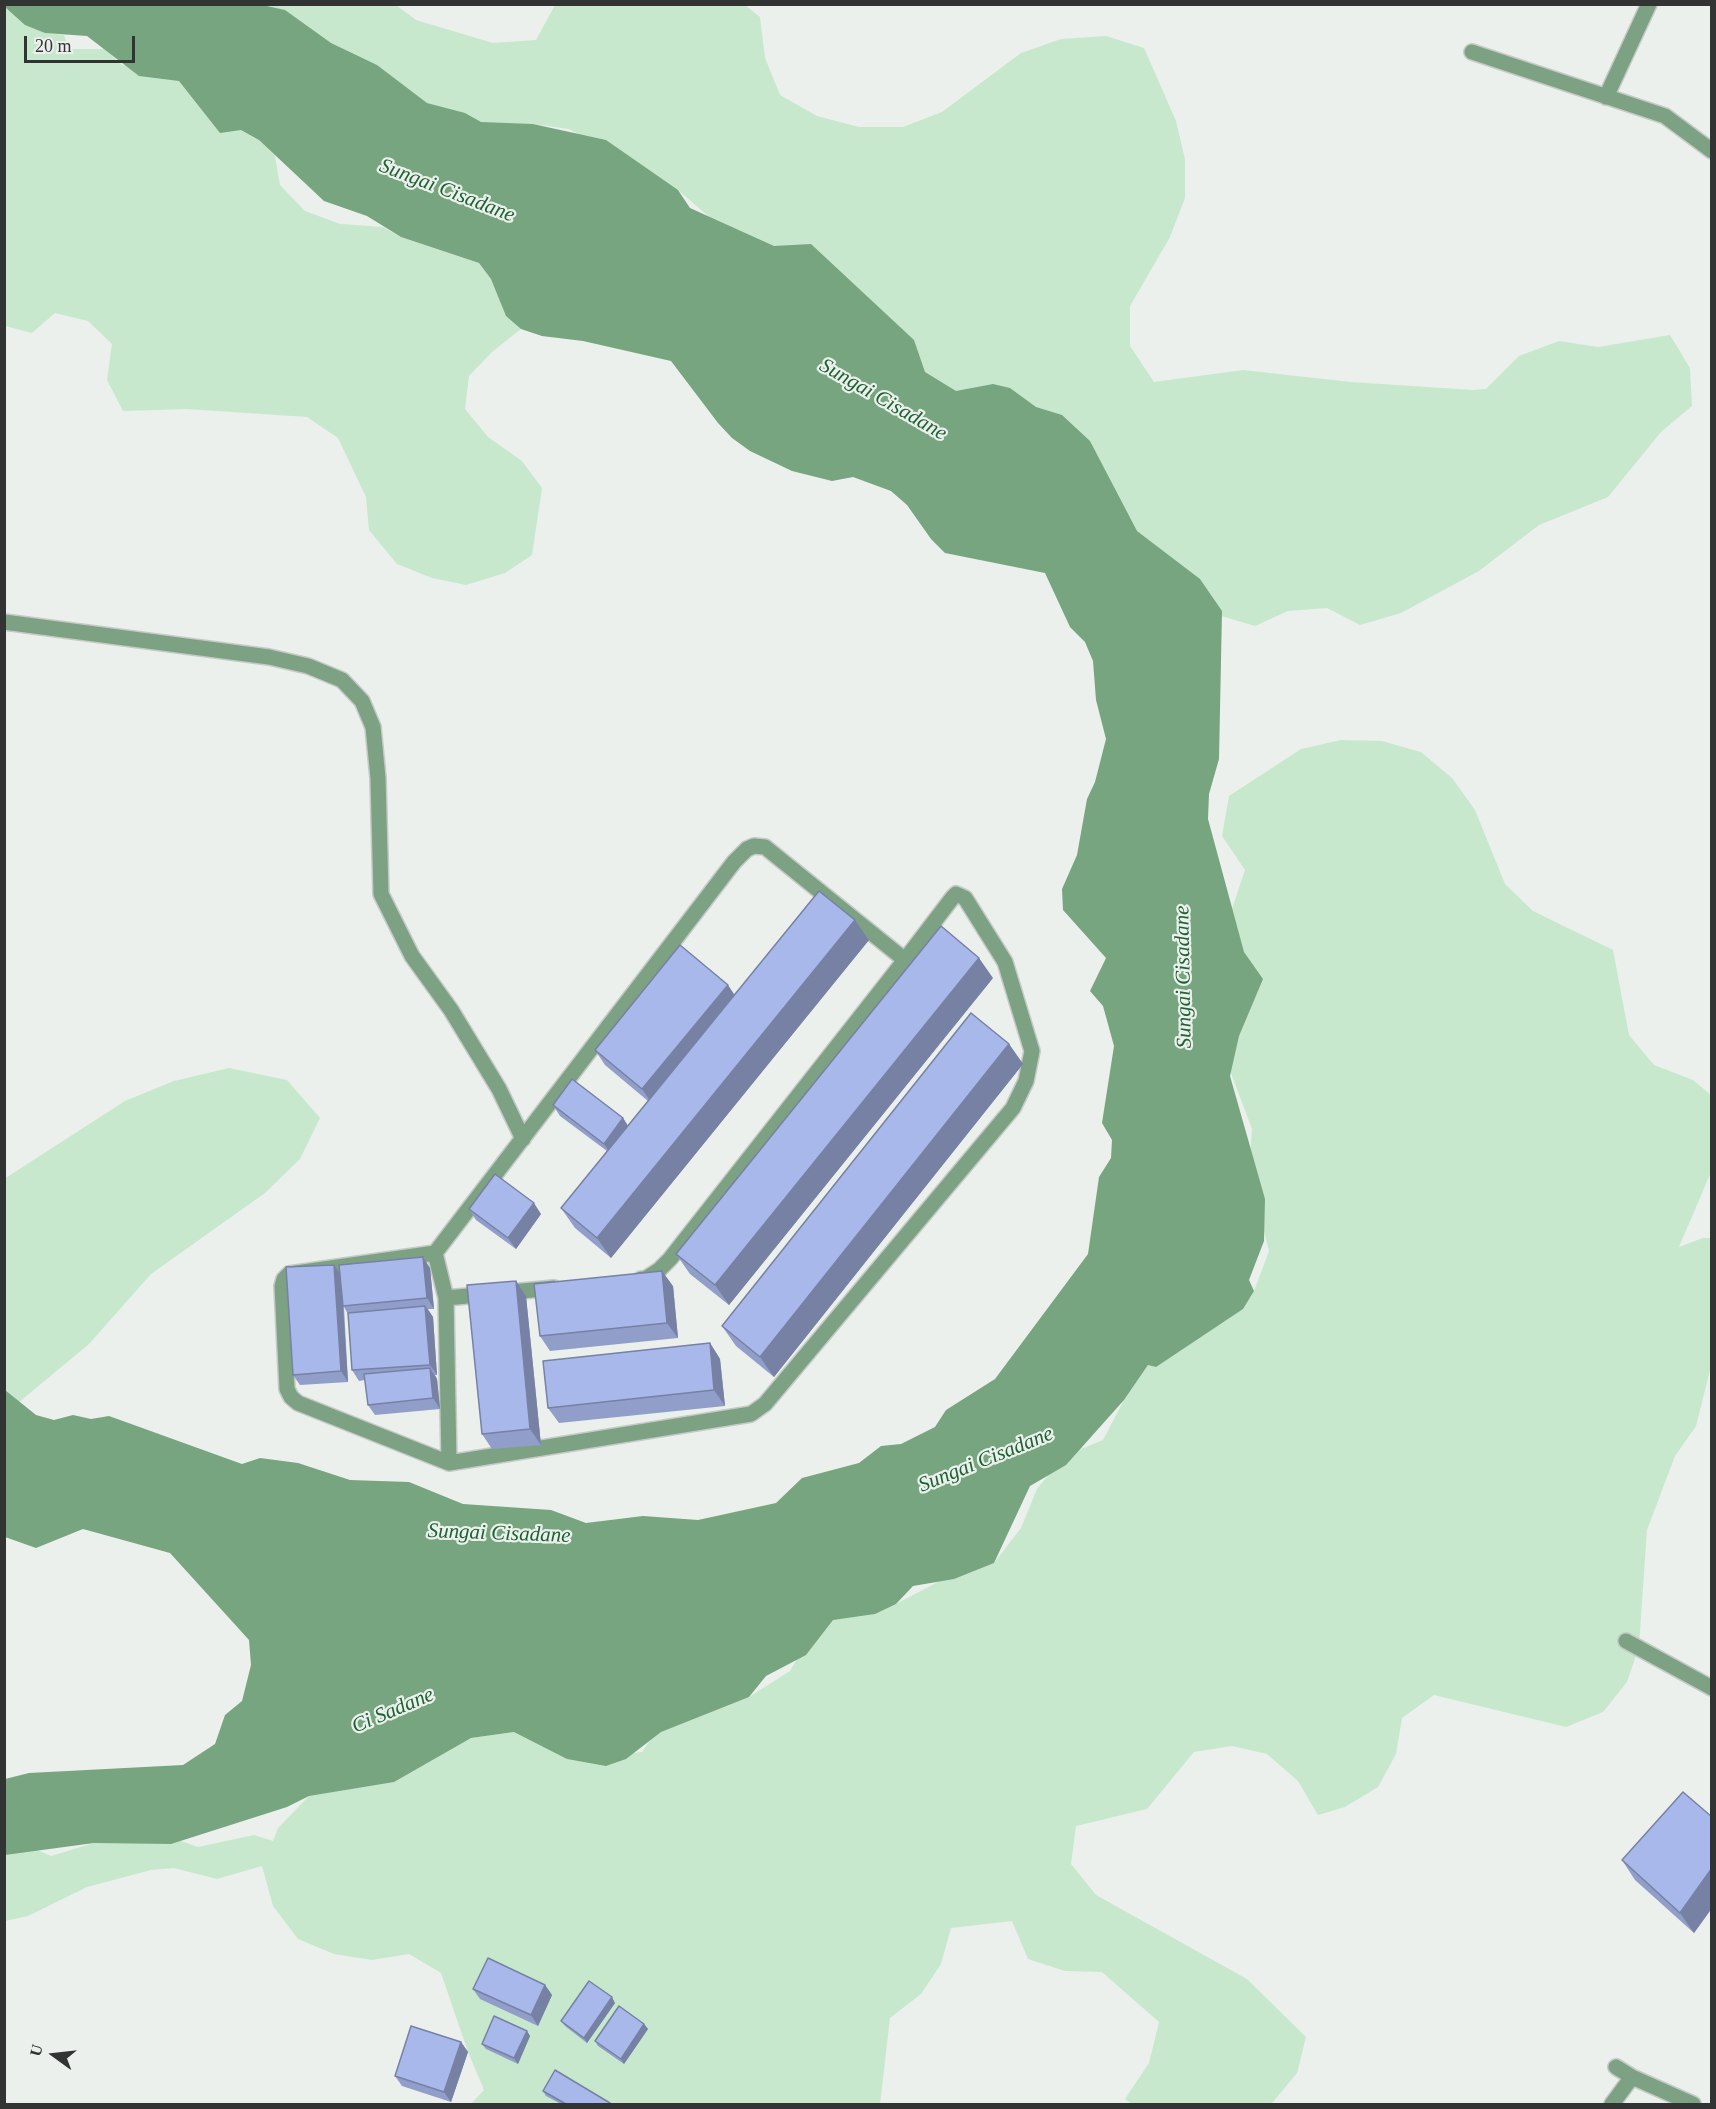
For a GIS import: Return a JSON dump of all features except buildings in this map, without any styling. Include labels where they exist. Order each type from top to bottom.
[{"type":"street","points":[[1606,97],[1649,4]]},
{"type":"street","points":[[1472,52],[1665,116],[1712,151]]},
{"type":"street","points":[[4,622],[269,657],[308,666],[342,680],[362,701],[373,727],[378,778],[381,894],[412,956],[451,1010],[499,1089],[523,1139]]},
{"type":"street","points":[[622,1281],[645,1279],[670,1259],[905,960],[953,897],[956,894],[961,895],[968,900],[1005,962],[1032,1052],[1026,1081],[1013,1108],[765,1404],[751,1414],[449,1462],[298,1403],[291,1398],[287,1389],[282,1286],[284,1279],[289,1274],[435,1253],[734,862],[747,849],[754,846],[765,847],[905,960]]},
{"type":"street","points":[[435,1253],[446,1298],[449,1462]]},
{"type":"street","points":[[446,1298],[563,1287]]},
{"type":"street","points":[[1626,1641],[1712,1688]]},
{"type":"street","points":[[1616,2067],[1632,2077],[1693,2104]]},
{"type":"street","points":[[1612,2104],[1632,2077]]},
{"type":"shaded area","points":[[4,5],[45,33],[64,35],[69,49],[105,49],[122,65],[206,84],[275,156],[280,185],[305,211],[340,224],[383,227],[401,237],[479,263],[521,329],[492,352],[469,376],[465,409],[488,437],[522,461],[542,488],[532,555],[505,573],[466,585],[432,578],[397,564],[369,530],[366,497],[338,438],[307,417],[187,409],[123,411],[107,380],[112,344],[88,321],[55,313],[32,333],[5,326]]},
{"type":"shaded area","points":[[262,5],[396,5],[416,20],[493,43],[536,40],[555,5],[745,5],[760,17],[765,58],[780,95],[817,116],[859,127],[903,127],[942,112],[1021,53],[1061,39],[1106,36],[1144,48],[1176,121],[1185,159],[1185,198],[1170,237],[1130,306],[1130,346],[1154,382],[1243,370],[1351,382],[1486,389],[1519,356],[1559,341],[1598,347],[1670,335],[1690,368],[1692,406],[1661,432],[1608,497],[1539,525],[1479,571],[1401,613],[1360,625],[1327,608],[1288,611],[1255,626],[1218,615],[951,399],[736,240],[678,190],[569,129],[533,124],[498,130],[427,103]]},
{"type":"shaded area","points":[[1341,740],[1382,741],[1421,752],[1452,778],[1475,810],[1505,884],[1533,911],[1613,950],[1629,1035],[1654,1065],[1693,1080],[1711,1095],[1711,1172],[1679,1247],[1703,1238],[1711,1238],[1711,1366],[1696,1426],[1675,1456],[1647,1530],[1639,1646],[1627,1682],[1603,1712],[1566,1727],[1434,1695],[1402,1718],[1396,1754],[1378,1787],[1345,1807],[1318,1815],[1298,1781],[1267,1754],[1232,1746],[1194,1752],[1147,1809],[1076,1826],[1071,1864],[1096,1895],[1247,1979],[1306,2037],[1297,2073],[1273,2102],[1269,2104],[1132,2104],[1125,2099],[1149,2063],[1159,2022],[1102,1972],[1065,1971],[1028,1959],[1012,1921],[951,1928],[941,1964],[921,1994],[890,2018],[880,2104],[471,2104],[484,2090],[468,2052],[441,1973],[409,1954],[372,1960],[334,1954],[298,1939],[273,1906],[262,1866],[217,1879],[174,1868],[151,1870],[87,1887],[28,1916],[5,1921],[5,1846],[15,1840],[51,1856],[94,1843],[109,1831],[147,1829],[198,1847],[254,1835],[273,1841],[278,1828],[309,1796],[471,1738],[514,1732],[596,1757],[642,1752],[668,1714],[749,1697],[790,1671],[813,1632],[851,1608],[896,1604],[953,1574],[994,1563],[1021,1528],[1037,1489],[1064,1456],[1103,1440],[1124,1400],[1148,1365],[1225,1321],[1254,1291],[1269,1251],[1249,1170],[1252,1129],[1223,1052],[1234,952],[1231,912],[1245,870],[1222,836],[1229,796],[1301,749]]},
{"type":"shaded area","points":[[229,1068],[287,1080],[320,1118],[300,1159],[265,1193],[151,1274],[89,1344],[18,1403],[5,1390],[4,1179],[125,1101],[174,1081]]},
{"type":"water","points":[[5,4],[262,5],[285,10],[331,43],[377,65],[427,103],[465,113],[481,122],[533,124],[606,140],[678,190],[690,208],[774,246],[811,244],[914,340],[925,372],[956,391],[993,384],[1010,388],[1036,407],[1062,415],[1090,441],[1137,531],[1200,579],[1222,611],[1219,759],[1209,794],[1208,819],[1244,952],[1263,979],[1239,1036],[1230,1076],[1265,1199],[1264,1241],[1249,1280],[1254,1291],[1243,1309],[1156,1367],[1148,1365],[1124,1400],[1066,1465],[1030,1486],[994,1563],[954,1579],[913,1586],[896,1604],[875,1614],[833,1620],[806,1655],[766,1676],[749,1697],[661,1732],[626,1759],[606,1766],[567,1759],[514,1732],[471,1738],[394,1782],[309,1796],[287,1807],[171,1844],[94,1843],[5,1855],[5,1779],[29,1773],[183,1765],[215,1744],[225,1715],[242,1701],[251,1665],[249,1640],[170,1553],[83,1529],[36,1548],[5,1537],[5,1390],[36,1415],[54,1420],[73,1415],[91,1419],[109,1416],[242,1464],[260,1458],[298,1463],[350,1480],[409,1482],[463,1504],[551,1510],[586,1523],[643,1516],[698,1520],[776,1503],[802,1478],[859,1463],[881,1446],[901,1444],[935,1427],[946,1410],[995,1379],[1088,1254],[1099,1177],[1111,1158],[1112,1140],[1102,1123],[1114,1046],[1103,1006],[1090,991],[1106,958],[1063,910],[1062,889],[1077,855],[1087,799],[1095,782],[1106,739],[1096,700],[1093,661],[1085,642],[1070,627],[1045,573],[945,553],[931,539],[907,505],[891,491],[853,477],[832,481],[792,471],[750,451],[732,438],[718,423],[671,361],[583,341],[542,336],[521,329],[506,316],[491,279],[479,263],[401,237],[367,216],[324,201],[259,140],[241,130],[220,133],[179,81],[139,76],[87,36],[45,33],[25,25],[5,7]]},
{"type":"water label","name":"Sungai Cisadane","points":[[447,191]]},
{"type":"water label","name":"Sungai Cisadane","points":[[883,400]]},
{"type":"water label","name":"Sungai Cisadane","points":[[1184,977]]},
{"type":"water label","name":"Sungai Cisadane","points":[[986,1460]]},
{"type":"water label","name":"Sungai Cisadane","points":[[499,1534]]},
{"type":"water label","name":"Ci Sadane","points":[[393,1711]]}]
